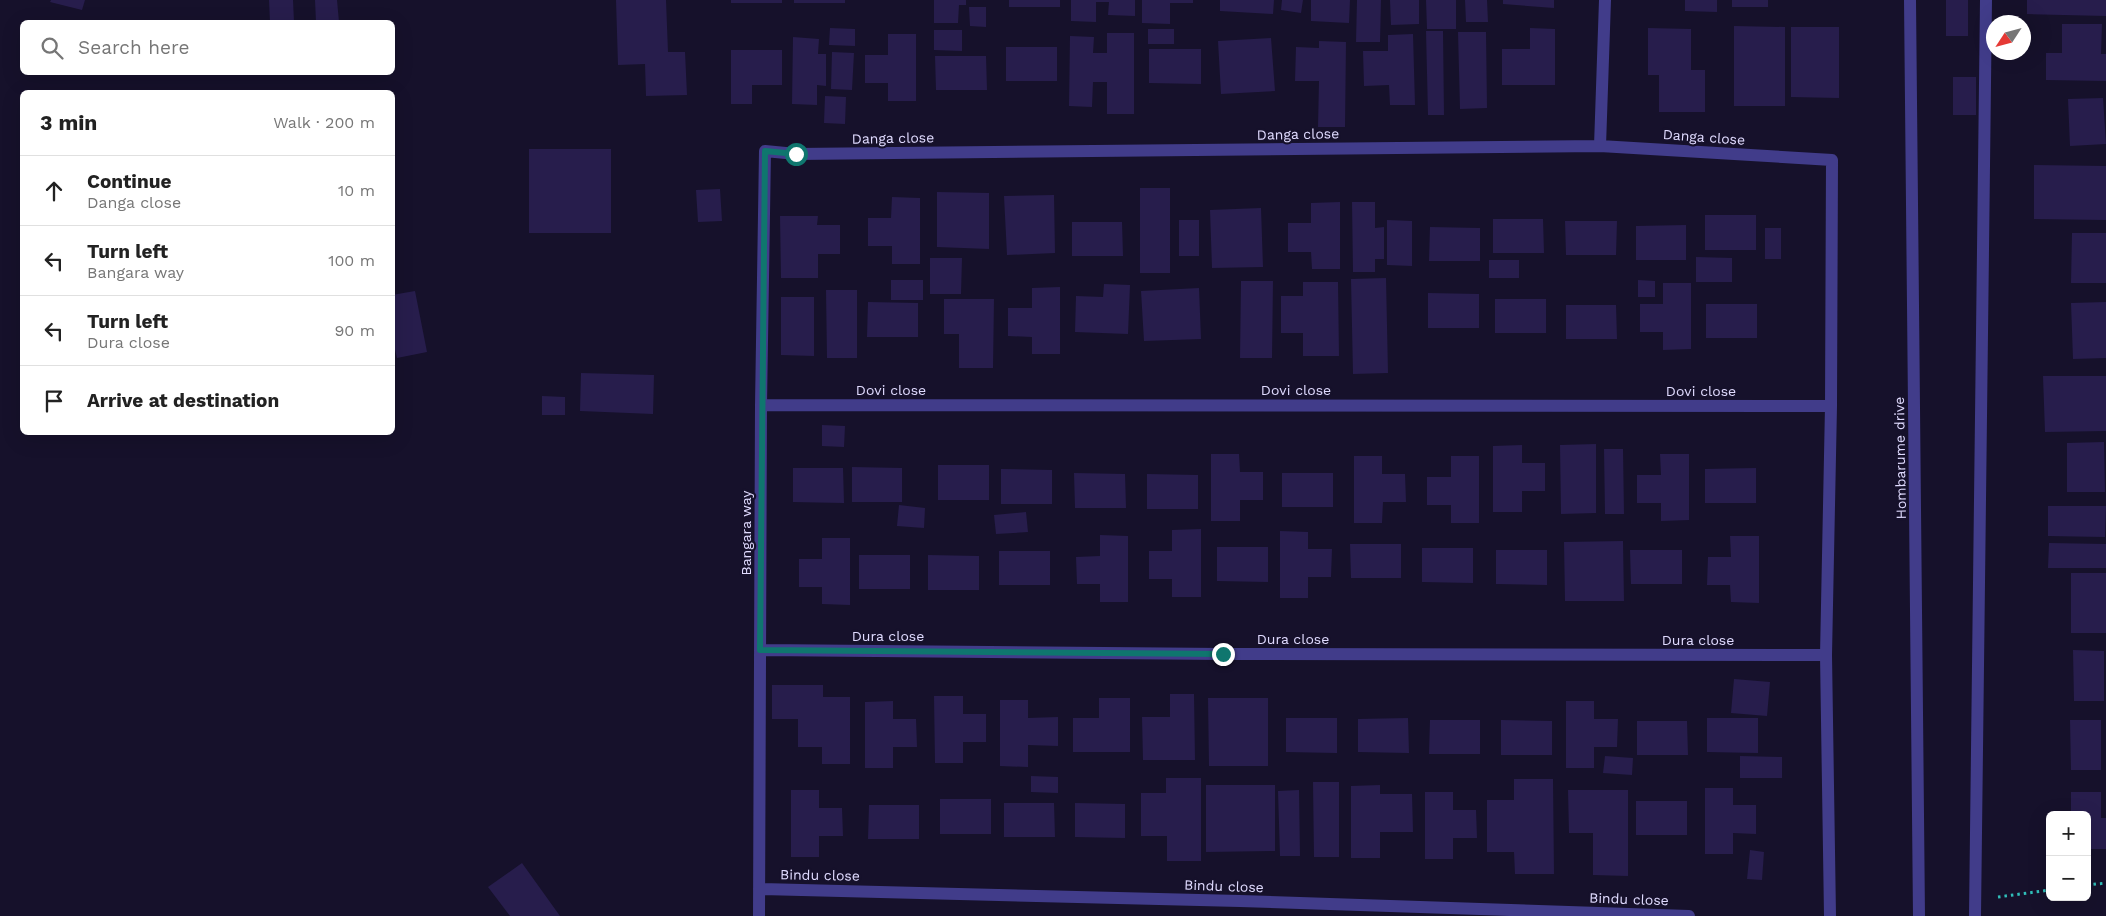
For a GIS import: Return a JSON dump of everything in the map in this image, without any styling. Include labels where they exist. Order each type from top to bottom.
[{"type":"street","points":[[1600,146],[1606,0]]},
{"type":"street","name":"Hombarume drive","points":[[1910,0],[1919,916]]},
{"type":"street","points":[[1976,916],[1986,0]]},
{"type":"street","name":"Danga close","points":[[765,151],[796,154],[1600,146],[1832,160],[1831,406]]},
{"type":"street","name":"Bangara way","points":[[760,916],[761,405],[765,151]]},
{"type":"street","name":"Dovi close","points":[[761,405],[1831,406]]},
{"type":"street","points":[[1830,916],[1826,655],[1831,406]]},
{"type":"street","name":"Dura close","points":[[760,650],[1223,654],[1826,655]]},
{"type":"street","name":"Bindu close","points":[[760,888],[1250,901],[1688,916]]},
{"type":"path","points":[[2091,885],[2106,883]]},
{"type":"path","points":[[1976,900],[2046,891]]},
{"type":"building","points":[[51,0],[85,0],[82,10],[50,2]]},
{"type":"building","points":[[269,0],[293,0],[294,20],[270,20]]},
{"type":"building","points":[[315,0],[337,0],[339,20],[316,20]]},
{"type":"building","points":[[616,0],[666,0],[668,52],[685,52],[687,95],[646,96],[645,64],[618,65]]},
{"type":"building","points":[[731,0],[782,0],[782,3],[731,3]]},
{"type":"building","points":[[794,0],[845,0],[845,3],[794,3]]},
{"type":"building","points":[[934,0],[966,0],[966,5],[959,5],[958,23],[934,23]]},
{"type":"building","points":[[1009,0],[1060,0],[1060,7],[1009,7]]},
{"type":"building","points":[[1071,0],[1135,0],[1135,16],[1108,15],[1109,2],[1096,2],[1096,22],[1071,21]]},
{"type":"building","points":[[1142,0],[1193,0],[1193,3],[1170,3],[1170,24],[1142,23]]},
{"type":"building","points":[[1220,0],[1274,0],[1273,14],[1220,11]]},
{"type":"building","points":[[1282,0],[1303,0],[1301,13],[1281,10]]},
{"type":"building","points":[[1311,0],[1350,0],[1349,23],[1311,21]]},
{"type":"building","points":[[1357,0],[1381,0],[1380,42],[1356,42]]},
{"type":"building","points":[[1390,0],[1419,0],[1419,24],[1391,25]]},
{"type":"building","points":[[1426,0],[1456,0],[1456,29],[1427,29]]},
{"type":"building","points":[[1465,0],[1487,0],[1488,22],[1466,22]]},
{"type":"building","points":[[1503,0],[1554,0],[1554,8],[1503,4]]},
{"type":"building","points":[[1685,0],[1717,0],[1717,12],[1685,11]]},
{"type":"building","points":[[1732,0],[1768,0],[1768,7],[1732,7]]},
{"type":"building","points":[[1946,0],[1968,0],[1968,36],[1946,36]]},
{"type":"building","points":[[2027,0],[2106,0],[2106,16],[2027,14]]},
{"type":"building","points":[[969,7],[986,7],[986,27],[970,26]]},
{"type":"building","points":[[2062,24],[2102,24],[2101,54],[2106,54],[2106,81],[2046,80],[2046,53],[2062,53]]},
{"type":"building","points":[[1734,26],[1785,27],[1785,106],[1734,106]]},
{"type":"building","points":[[1791,27],[1839,27],[1839,98],[1791,97]]},
{"type":"building","points":[[830,28],[855,29],[855,46],[829,45]]},
{"type":"building","points":[[1530,28],[1555,29],[1555,85],[1502,85],[1502,49],[1530,49]]},
{"type":"building","points":[[1648,28],[1691,29],[1691,70],[1705,70],[1705,112],[1659,112],[1659,75],[1648,75]]},
{"type":"building","points":[[1148,29],[1174,29],[1174,44],[1148,44]]},
{"type":"building","points":[[934,30],[962,30],[962,51],[934,50]]},
{"type":"building","points":[[1426,31],[1443,31],[1444,115],[1428,115]]},
{"type":"building","points":[[1458,32],[1486,32],[1487,108],[1460,109]]},
{"type":"building","points":[[1107,33],[1134,33],[1134,114],[1107,114],[1107,82],[1093,82],[1092,107],[1069,106],[1070,36],[1094,37],[1093,53],[1107,53]]},
{"type":"building","points":[[888,34],[916,34],[916,101],[888,101],[888,83],[865,83],[865,55],[888,55]]},
{"type":"building","points":[[1413,34],[1415,105],[1390,105],[1389,85],[1364,86],[1363,51],[1388,51],[1388,35]]},
{"type":"building","points":[[793,37],[819,39],[818,54],[826,54],[826,86],[817,85],[817,105],[792,104]]},
{"type":"building","points":[[1271,38],[1275,91],[1221,94],[1218,41]]},
{"type":"building","points":[[1319,41],[1346,42],[1345,127],[1318,127],[1319,81],[1295,81],[1296,47],[1319,48]]},
{"type":"building","points":[[1006,47],[1057,47],[1057,81],[1006,81]]},
{"type":"building","points":[[1149,49],[1201,49],[1201,84],[1149,83]]},
{"type":"building","points":[[731,50],[782,50],[782,85],[752,85],[752,104],[731,104]]},
{"type":"building","points":[[832,52],[854,53],[852,90],[831,89]]},
{"type":"building","points":[[935,56],[986,56],[987,90],[936,90]]},
{"type":"building","points":[[1953,77],[1976,77],[1976,115],[1953,115]]},
{"type":"building","points":[[825,96],[846,97],[845,124],[824,123]]},
{"type":"building","points":[[2103,98],[2106,144],[2070,146],[2068,99]]},
{"type":"building","points":[[529,149],[611,149],[611,233],[529,233]]},
{"type":"building","points":[[2034,165],[2106,166],[2106,220],[2034,219]]},
{"type":"building","points":[[1140,188],[1170,188],[1170,273],[1140,273]]},
{"type":"building","points":[[720,189],[722,221],[698,222],[696,190]]},
{"type":"building","points":[[937,192],[989,193],[989,249],[937,247]]},
{"type":"building","points":[[1054,195],[1055,253],[1007,255],[1004,196]]},
{"type":"building","points":[[892,197],[920,198],[920,264],[892,264],[892,246],[868,246],[868,218],[891,218]]},
{"type":"building","points":[[1340,202],[1340,269],[1312,269],[1311,252],[1288,252],[1288,223],[1311,223],[1311,203]]},
{"type":"building","points":[[1352,202],[1375,202],[1375,228],[1384,227],[1384,259],[1375,259],[1375,272],[1353,272]]},
{"type":"building","points":[[1261,208],[1263,267],[1212,268],[1210,210]]},
{"type":"building","points":[[1705,215],[1756,215],[1756,250],[1705,250]]},
{"type":"building","points":[[780,216],[818,216],[817,225],[840,225],[840,254],[818,254],[818,278],[781,278]]},
{"type":"building","points":[[1493,219],[1543,219],[1544,253],[1493,253]]},
{"type":"building","points":[[1179,220],[1199,220],[1199,256],[1179,256]]},
{"type":"building","points":[[1387,220],[1412,221],[1412,266],[1387,265]]},
{"type":"building","points":[[1565,221],[1617,221],[1616,255],[1566,255]]},
{"type":"building","points":[[1072,222],[1122,222],[1123,256],[1072,256]]},
{"type":"building","points":[[1686,225],[1686,260],[1636,260],[1636,226]]},
{"type":"building","points":[[1430,227],[1480,228],[1480,261],[1429,261]]},
{"type":"building","points":[[1765,228],[1781,228],[1781,259],[1765,259]]},
{"type":"building","points":[[2072,233],[2106,233],[2106,283],[2071,283]]},
{"type":"building","points":[[1696,257],[1732,258],[1732,282],[1696,282]]},
{"type":"building","points":[[930,258],[962,258],[961,294],[930,294]]},
{"type":"building","points":[[1489,260],[1519,260],[1519,278],[1489,278]]},
{"type":"building","points":[[1386,278],[1388,373],[1353,374],[1351,279]]},
{"type":"building","points":[[891,280],[923,280],[923,300],[891,300]]},
{"type":"building","points":[[1638,280],[1655,281],[1655,297],[1638,297]]},
{"type":"building","points":[[1241,281],[1273,281],[1272,358],[1240,358]]},
{"type":"building","points":[[1303,282],[1338,282],[1339,356],[1303,356],[1303,333],[1281,333],[1281,296],[1303,296]]},
{"type":"building","points":[[1663,283],[1691,283],[1691,349],[1663,350],[1663,332],[1640,332],[1640,304],[1663,304]]},
{"type":"building","points":[[1104,284],[1130,285],[1128,334],[1075,332],[1076,296],[1103,297]]},
{"type":"building","points":[[1060,287],[1060,354],[1032,354],[1032,337],[1008,336],[1008,308],[1032,308],[1032,288]]},
{"type":"building","points":[[1199,288],[1201,339],[1144,341],[1141,291]]},
{"type":"building","points":[[826,290],[857,290],[857,358],[827,358]]},
{"type":"building","points":[[415,291],[427,352],[397,358],[395,350],[395,294]]},
{"type":"building","points":[[1428,293],[1479,294],[1479,328],[1428,328]]},
{"type":"building","points":[[781,297],[814,297],[814,356],[781,355]]},
{"type":"building","points":[[944,299],[994,299],[993,368],[959,368],[959,334],[944,334]]},
{"type":"building","points":[[1495,299],[1546,299],[1546,333],[1495,333]]},
{"type":"building","points":[[868,302],[918,303],[918,337],[867,337]]},
{"type":"building","points":[[2106,302],[2106,358],[2073,359],[2071,303]]},
{"type":"building","points":[[1706,304],[1757,304],[1757,338],[1706,338]]},
{"type":"building","points":[[1566,305],[1616,305],[1617,339],[1566,339]]},
{"type":"building","points":[[581,373],[654,375],[653,414],[580,411]]},
{"type":"building","points":[[2043,376],[2106,376],[2106,431],[2045,432]]},
{"type":"building","points":[[542,396],[565,397],[565,415],[542,415]]},
{"type":"building","points":[[822,425],[845,426],[844,447],[822,446]]},
{"type":"building","points":[[2104,442],[2105,492],[2067,492],[2067,443]]},
{"type":"building","points":[[1596,444],[1596,513],[1561,514],[1560,445]]},
{"type":"building","points":[[1522,445],[1522,463],[1545,463],[1545,491],[1522,491],[1522,512],[1493,512],[1493,446]]},
{"type":"building","points":[[1604,449],[1623,449],[1624,514],[1605,514]]},
{"type":"building","points":[[1211,454],[1239,454],[1240,472],[1263,472],[1263,500],[1240,500],[1240,521],[1211,521]]},
{"type":"building","points":[[1660,454],[1689,454],[1689,520],[1661,521],[1661,503],[1637,503],[1637,475],[1661,475]]},
{"type":"building","points":[[1354,456],[1382,456],[1382,474],[1405,474],[1406,502],[1383,502],[1382,523],[1354,523]]},
{"type":"building","points":[[1451,456],[1479,456],[1479,523],[1451,523],[1451,505],[1427,505],[1427,477],[1451,477]]},
{"type":"building","points":[[938,465],[989,465],[989,500],[938,500]]},
{"type":"building","points":[[852,467],[902,468],[902,502],[852,502]]},
{"type":"building","points":[[793,468],[843,468],[844,503],[793,502]]},
{"type":"building","points":[[1756,468],[1756,503],[1705,503],[1705,469]]},
{"type":"building","points":[[1001,469],[1052,470],[1052,504],[1001,504]]},
{"type":"building","points":[[1074,473],[1125,474],[1126,508],[1075,508]]},
{"type":"building","points":[[1282,473],[1333,473],[1333,507],[1282,507]]},
{"type":"building","points":[[1147,474],[1198,475],[1198,509],[1147,509]]},
{"type":"building","points":[[899,505],[925,508],[924,528],[897,526]]},
{"type":"building","points":[[2048,506],[2106,506],[2105,537],[2048,536]]},
{"type":"building","points":[[1026,512],[1028,532],[996,534],[994,515]]},
{"type":"building","points":[[1201,529],[1201,597],[1172,597],[1172,579],[1149,579],[1149,551],[1172,551],[1172,530]]},
{"type":"building","points":[[1280,531],[1308,532],[1308,549],[1332,549],[1331,577],[1308,577],[1308,598],[1280,598]]},
{"type":"building","points":[[1100,535],[1128,536],[1128,602],[1100,602],[1100,584],[1077,584],[1076,557],[1100,556]]},
{"type":"building","points":[[1730,536],[1759,536],[1759,603],[1731,602],[1730,585],[1707,585],[1708,557],[1731,557]]},
{"type":"building","points":[[822,538],[850,538],[850,605],[822,604],[822,587],[799,587],[799,559],[822,559]]},
{"type":"building","points":[[1623,541],[1624,601],[1565,601],[1564,542]]},
{"type":"building","points":[[2049,543],[2106,544],[2106,568],[2048,568]]},
{"type":"building","points":[[1350,544],[1401,544],[1401,578],[1351,578]]},
{"type":"building","points":[[1217,547],[1268,547],[1268,582],[1217,581]]},
{"type":"building","points":[[1422,548],[1473,548],[1473,583],[1422,582]]},
{"type":"building","points":[[1496,550],[1547,550],[1547,585],[1496,584]]},
{"type":"building","points":[[1630,550],[1682,550],[1682,584],[1631,584]]},
{"type":"building","points":[[999,551],[1050,551],[1050,585],[999,585]]},
{"type":"building","points":[[859,555],[910,555],[910,589],[859,589]]},
{"type":"building","points":[[928,555],[979,556],[979,590],[928,590]]},
{"type":"building","points":[[2071,573],[2106,573],[2106,633],[2071,633]]},
{"type":"building","points":[[2073,650],[2104,651],[2104,701],[2074,701]]},
{"type":"building","points":[[1734,679],[1770,682],[1767,716],[1731,713]]},
{"type":"building","points":[[772,685],[823,685],[823,697],[850,697],[850,764],[822,764],[822,747],[798,747],[798,719],[772,719]]},
{"type":"building","points":[[1170,694],[1194,694],[1195,760],[1143,760],[1142,717],[1170,717]]},
{"type":"building","points":[[934,696],[963,696],[963,714],[986,714],[986,742],[963,742],[963,763],[935,763]]},
{"type":"building","points":[[1099,698],[1130,698],[1130,752],[1073,752],[1073,718],[1099,718]]},
{"type":"building","points":[[1208,698],[1268,698],[1268,766],[1209,766]]},
{"type":"building","points":[[1000,700],[1028,700],[1028,718],[1058,717],[1058,746],[1028,745],[1028,767],[1000,766]]},
{"type":"building","points":[[893,701],[893,719],[916,719],[917,747],[893,747],[893,768],[865,768],[865,702]]},
{"type":"building","points":[[1566,701],[1594,701],[1594,719],[1618,719],[1617,747],[1594,747],[1594,768],[1566,768]]},
{"type":"building","points":[[1286,718],[1337,718],[1337,753],[1286,752]]},
{"type":"building","points":[[1408,718],[1409,753],[1358,752],[1358,719]]},
{"type":"building","points":[[1707,718],[1758,718],[1758,753],[1707,752]]},
{"type":"building","points":[[1430,720],[1480,720],[1480,754],[1429,754]]},
{"type":"building","points":[[1501,720],[1552,721],[1552,755],[1501,755]]},
{"type":"building","points":[[2070,720],[2101,720],[2101,770],[2071,770]]},
{"type":"building","points":[[1637,721],[1687,721],[1688,755],[1637,755]]},
{"type":"building","points":[[1605,756],[1633,758],[1632,775],[1603,773]]},
{"type":"building","points":[[1740,756],[1782,757],[1782,778],[1740,778]]},
{"type":"building","points":[[1031,776],[1058,777],[1058,793],[1031,792]]},
{"type":"building","points":[[1166,778],[1201,778],[1201,861],[1167,861],[1167,836],[1141,836],[1141,793],[1166,793]]},
{"type":"building","points":[[1514,779],[1553,779],[1554,874],[1515,874],[1514,852],[1487,852],[1487,800],[1514,800]]},
{"type":"building","points":[[1313,782],[1339,782],[1339,857],[1314,857]]},
{"type":"building","points":[[1206,785],[1275,785],[1275,851],[1206,852]]},
{"type":"building","points":[[1380,785],[1380,794],[1412,794],[1413,832],[1380,832],[1380,858],[1351,858],[1351,786]]},
{"type":"building","points":[[1705,788],[1733,788],[1733,805],[1756,805],[1756,834],[1733,833],[1733,854],[1705,854]]},
{"type":"building","points":[[791,790],[819,790],[819,808],[842,808],[843,836],[819,836],[819,857],[791,857]]},
{"type":"building","points":[[1299,790],[1300,856],[1280,856],[1278,791]]},
{"type":"building","points":[[1568,790],[1628,790],[1628,876],[1593,875],[1593,833],[1569,833]]},
{"type":"building","points":[[1425,792],[1453,792],[1453,810],[1476,810],[1477,838],[1453,838],[1453,859],[1425,859]]},
{"type":"building","points":[[2071,792],[2101,792],[2101,818],[2106,818],[2106,849],[2091,849],[2091,811],[2071,811]]},
{"type":"building","points":[[940,799],[991,799],[991,834],[940,834]]},
{"type":"building","points":[[1636,801],[1687,801],[1687,835],[1636,835]]},
{"type":"building","points":[[1004,803],[1054,803],[1055,837],[1004,837]]},
{"type":"building","points":[[1075,803],[1125,804],[1125,838],[1075,837]]},
{"type":"building","points":[[869,805],[919,805],[919,839],[868,839]]},
{"type":"building","points":[[1750,850],[1764,852],[1762,880],[1747,879]]},
{"type":"building","points":[[522,863],[560,916],[510,916],[488,887]]},
{"type":"route","points":[[796,154],[765,151],[760,650],[1223,654]]}]
